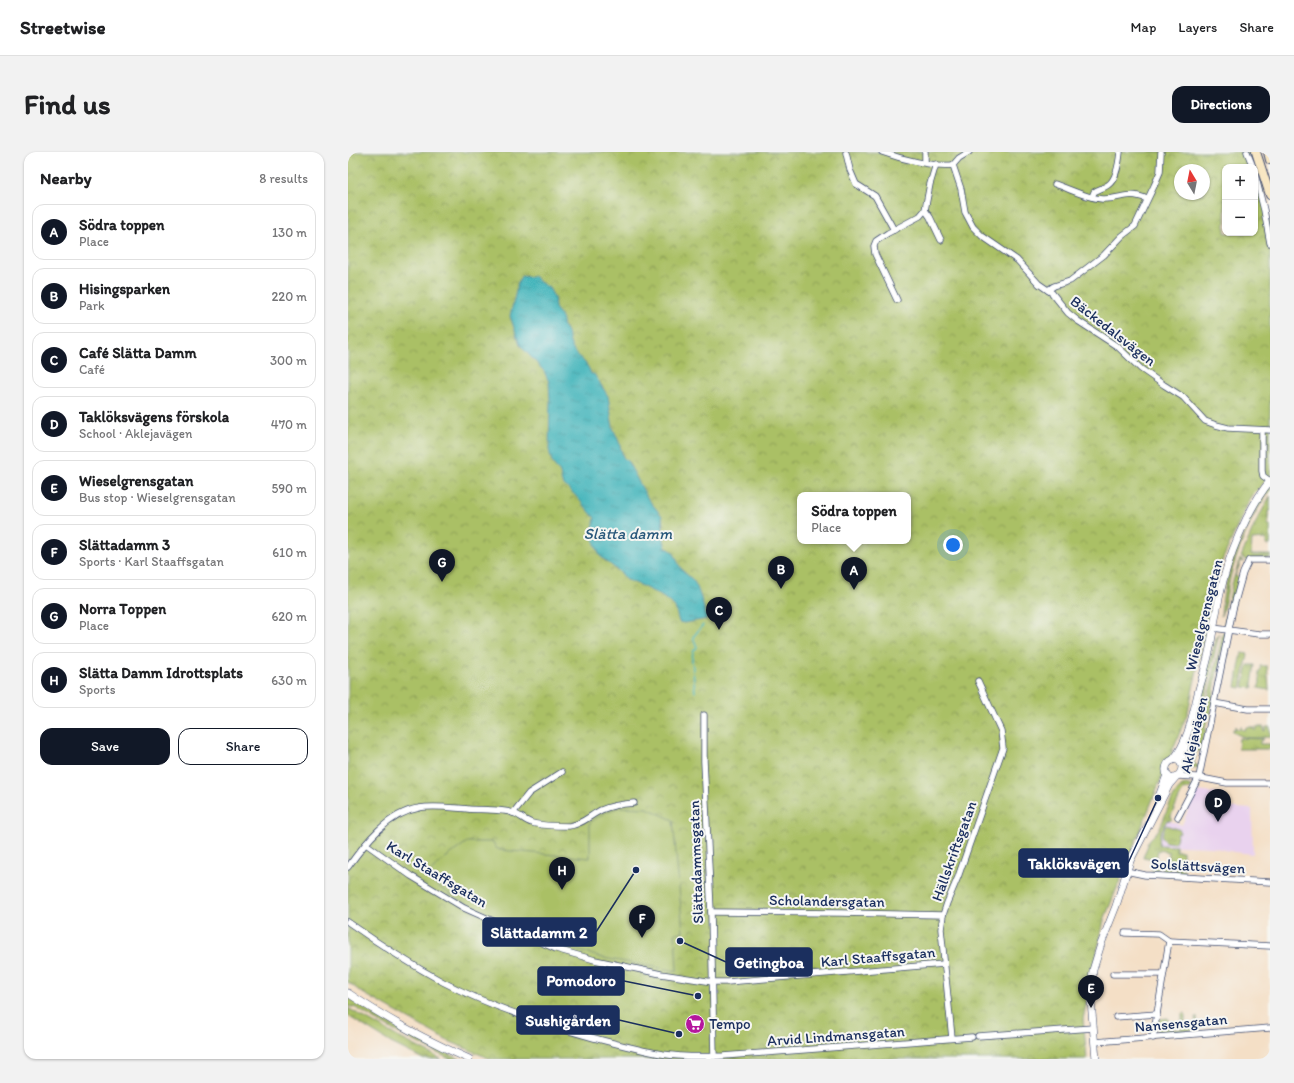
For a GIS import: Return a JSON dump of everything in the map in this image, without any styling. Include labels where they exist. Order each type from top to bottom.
[{"type":"main road","points":[[1256,152],[1270,195]]},
{"type":"main road","points":[[1268,152],[1270,160]]},
{"type":"street","points":[[882,152],[902,158],[936,164],[953,164],[969,152]]},
{"type":"street","points":[[925,152],[926,162]]},
{"type":"street","points":[[1092,197],[1094,192],[1107,186],[1113,181],[1120,152]]},
{"type":"street","points":[[1048,290],[1054,286],[1070,281],[1104,255],[1122,236],[1135,226],[1160,172],[1161,152]]},
{"type":"street","points":[[1248,152],[1252,164]]},
{"type":"street","points":[[846,153],[850,170],[856,184],[875,196],[894,230]]},
{"type":"street","points":[[897,300],[880,264],[874,249],[874,243],[920,216],[925,210],[936,164]]},
{"type":"street","name":"Bäckedalsvägen","points":[[953,164],[961,189],[965,212],[973,228],[1017,260],[1039,284],[1048,290],[1068,313],[1118,347],[1141,369],[1183,397],[1205,421],[1228,428],[1270,430]]},
{"type":"street","points":[[1055,184],[1101,199],[1109,199],[1129,194],[1135,194],[1148,199]]},
{"type":"street","points":[[1258,186],[1270,243]]},
{"type":"street","points":[[925,210],[941,240]]},
{"type":"street","points":[[1262,430],[1262,471],[1264,476],[1270,481]]},
{"type":"street","name":"Wieselgrensgatan","points":[[1153,815],[1166,775],[1165,771],[1167,766],[1169,762],[1177,755],[1186,738],[1210,648],[1226,571],[1254,505],[1270,481]]},
{"type":"street","name":"Aklejavägen","points":[[1178,817],[1197,777],[1234,607],[1248,562],[1251,560],[1270,560]]},
{"type":"street","points":[[1213,628],[1270,634]]},
{"type":"street","name":"Hällskriftsgatan","points":[[952,1038],[941,929],[943,915],[996,773],[1003,748],[1001,731],[978,680]]},
{"type":"street","points":[[1214,703],[1248,709],[1270,709]]},
{"type":"street","name":"Slättadammsgatan","points":[[704,715],[704,762],[711,912],[714,1057]]},
{"type":"street","name":"Wieselgrensgatan","points":[[1096,1059],[1091,996],[1093,970],[1114,911],[1126,871],[1169,785],[1177,777],[1182,766],[1186,738]]},
{"type":"street","points":[[1173,760],[1178,760],[1182,766],[1197,777]]},
{"type":"street","points":[[513,813],[529,793],[562,772]]},
{"type":"street","points":[[1166,775],[1169,778],[1197,777],[1227,783],[1270,783]]},
{"type":"street","points":[[348,867],[379,830],[396,816],[417,808],[449,808],[513,813],[533,823],[570,826],[578,824],[597,812],[611,806],[634,803]]},
{"type":"street","name":"Karl Staaffsgatan","points":[[366,844],[411,876],[464,908],[556,949],[595,960],[661,974],[713,982],[944,964]]},
{"type":"street","name":"Solslättsvägen","points":[[1126,871],[1148,875],[1270,882]]},
{"type":"street","name":"Scholandersgatan","points":[[711,912],[943,915]]},
{"type":"street","name":"Arvid Lindmansgatan","points":[[348,922],[400,958],[438,979],[498,1007],[551,1026],[662,1057],[714,1057],[1093,1028]]},
{"type":"street","points":[[1125,933],[1159,934],[1168,941],[1270,946]]},
{"type":"street","points":[[1153,1038],[1168,941]]},
{"type":"street","points":[[1113,974],[1163,974]]},
{"type":"street","points":[[348,993],[397,1024],[469,1059]]},
{"type":"street","points":[[1116,1017],[1157,1014]]},
{"type":"street","name":"Nansensgatan","points":[[1095,1042],[1270,1028]]},
{"type":"shaded area","points":[[1196,791],[1223,794],[1222,807],[1252,809],[1253,854],[1211,847],[1159,845],[1160,834],[1167,820],[1182,825]]},
{"type":"green space","points":[[348,152],[1250,152],[1254,164],[1222,164],[1222,236],[1258,236],[1258,174],[1262,185],[1270,227],[1270,477],[1251,496],[1222,561],[1188,712],[1104,920],[1083,1019],[1087,1059],[491,1059],[446,1040],[361,992],[348,982]]},
{"type":"green space","points":[[1270,486],[1270,491],[1257,509],[1238,553],[1231,574],[1221,616],[1222,601],[1226,584],[1237,548],[1253,514]]},
{"type":"green space","points":[[1270,496],[1268,525],[1270,525],[1270,545],[1266,545],[1266,539],[1252,540],[1251,555],[1270,555],[1270,558],[1246,560],[1241,557],[1254,526]]},
{"type":"green space","points":[[1240,559],[1245,562],[1241,561],[1235,576],[1240,578],[1236,583],[1237,590],[1232,598],[1232,606],[1227,625],[1224,626],[1232,584]]},
{"type":"green space","points":[[1223,632],[1226,634],[1219,662],[1221,664],[1217,672],[1210,718],[1207,719],[1206,731],[1201,744],[1203,747],[1202,751],[1196,751],[1194,764],[1199,766],[1198,768],[1192,767],[1191,757],[1205,712]]},
{"type":"green space","points":[[1219,633],[1204,705],[1189,754],[1186,756],[1208,667],[1217,635]]},
{"type":"green space","points":[[1242,653],[1248,654],[1241,688],[1236,687],[1239,661]]},
{"type":"green space","points":[[1248,665],[1255,665],[1252,684],[1253,688],[1243,687]]},
{"type":"green space","points":[[1260,666],[1267,666],[1269,690],[1258,688],[1260,683]]},
{"type":"green space","points":[[1236,726],[1239,730],[1241,726],[1241,729],[1245,730],[1246,727],[1253,727],[1254,730],[1256,730],[1256,727],[1264,727],[1264,731],[1266,730],[1266,727],[1270,727],[1270,735],[1269,737],[1254,738],[1241,736],[1233,731],[1233,729],[1236,729]]},
{"type":"green space","points":[[1239,738],[1264,739],[1260,741],[1260,744],[1270,744],[1270,749],[1238,749]]},
{"type":"green space","points":[[1186,784],[1191,786],[1190,789],[1183,790],[1171,816],[1172,819],[1170,821],[1167,820],[1160,834],[1159,845],[1176,846],[1176,851],[1183,851],[1183,863],[1180,863],[1180,869],[1184,869],[1184,873],[1175,872],[1176,862],[1171,861],[1170,872],[1163,872],[1162,862],[1168,862],[1169,852],[1158,850],[1156,861],[1159,862],[1157,871],[1152,871],[1153,859],[1143,857],[1148,845],[1147,843],[1162,824],[1173,797],[1181,787]]},
{"type":"green space","points":[[620,807],[647,808],[673,820],[683,932],[675,933],[677,971],[603,958],[564,946],[515,928],[458,899],[431,882],[434,877],[429,873],[444,859],[467,842],[493,842],[496,848],[500,850],[590,858],[590,822],[608,811]]},
{"type":"green space","points":[[1166,825],[1180,830],[1175,843],[1166,842],[1162,838]]},
{"type":"green space","points":[[348,997],[402,1031],[460,1059],[450,1059],[437,1053],[391,1029],[356,1008],[348,1006]]},
{"type":"green space","points":[[348,1008],[398,1037],[441,1059],[423,1059],[391,1043],[348,1016]]},
{"type":"green space","points":[[1185,1013],[1185,1026],[1187,1027],[1196,1026],[1195,1017],[1197,1017],[1198,1028],[1196,1030],[1160,1033],[1157,1030],[1159,1019],[1168,1018],[1169,1029],[1182,1029],[1182,1014]]},
{"type":"water","name":"Slätta damm","points":[[521,276],[534,276],[549,288],[554,297],[555,308],[563,320],[562,325],[567,333],[572,348],[585,363],[591,374],[594,374],[608,396],[613,428],[623,457],[628,462],[648,499],[662,516],[666,548],[673,553],[681,569],[693,580],[707,619],[684,623],[679,622],[675,607],[670,602],[658,594],[627,580],[621,573],[600,556],[592,536],[595,518],[575,495],[562,483],[560,473],[552,462],[549,450],[549,382],[544,371],[520,345],[510,316]]},
{"type":"waterway","points":[[695,692],[692,659],[693,652],[697,647],[693,637],[703,625]]},
{"type":"place","name":"Norra Toppen","points":[[442,582]]},
{"type":"place","name":"Hisingsparken","points":[[781,589]]},
{"type":"place","name":"Södra toppen","points":[[854,590]]},
{"type":"place","name":"Café Slätta Damm","points":[[719,630]]},
{"type":"place","name":"Taklöksvägen","points":[[1158,798]]},
{"type":"place","name":"Taklöksvägens förskola","points":[[1218,822]]},
{"type":"place","name":"Slättadamm 2","points":[[636,870]]},
{"type":"place","name":"Slätta Damm Idrottsplats","points":[[562,890]]},
{"type":"place","name":"Slättadamm 3","points":[[642,938]]},
{"type":"place","name":"Getingboa","points":[[680,941]]},
{"type":"place","name":"Pomodoro","points":[[698,996]]},
{"type":"place","name":"Wieselgrensgatan","points":[[1091,1008]]},
{"type":"place","name":"Tempo","points":[[695,1024]]},
{"type":"place","name":"Sushigården","points":[[679,1034]]}]
